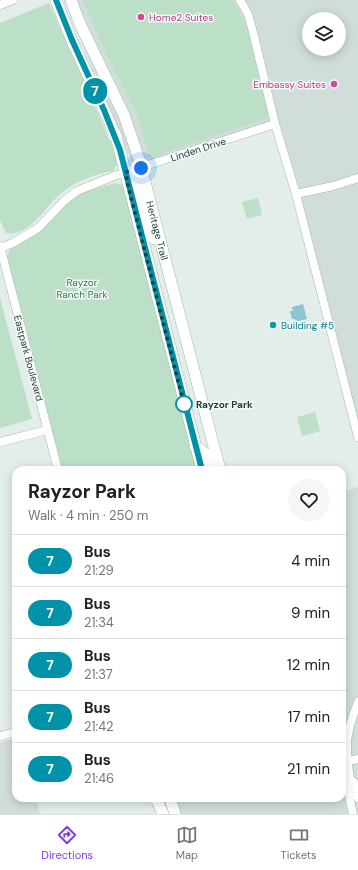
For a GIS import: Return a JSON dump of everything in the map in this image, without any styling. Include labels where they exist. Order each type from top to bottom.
[{"type":"street","points":[[0,5],[13,0]]},
{"type":"street","name":"Heritage Trail","points":[[56,0],[72,40],[116,136],[201,466]]},
{"type":"street","name":"Heritage Trail","points":[[71,0],[80,24],[124,115],[141,168],[219,466]]},
{"type":"street","points":[[240,0],[248,14],[253,32],[275,124],[296,194],[358,437]]},
{"type":"street","points":[[96,94],[111,104],[133,162],[141,168]]},
{"type":"street","name":"Linden Drive","points":[[0,247],[13,243],[38,228],[65,200],[77,191],[126,172],[275,124]]},
{"type":"street","points":[[126,172],[135,179],[150,234],[160,245]]},
{"type":"street","points":[[296,194],[333,186],[358,178]]},
{"type":"street","name":"Eastpark Boulevard","points":[[0,247],[57,466]]},
{"type":"street","points":[[169,345],[185,340]]},
{"type":"street","points":[[0,442],[48,430]]},
{"type":"street","points":[[195,446],[207,455],[210,466]]},
{"type":"street","points":[[346,742],[349,726],[358,702]]},
{"type":"street","points":[[0,736],[12,733]]},
{"type":"street","points":[[346,761],[358,759]]},
{"type":"street","points":[[346,765],[350,780],[354,782],[358,798]]},
{"type":"street","points":[[350,780],[347,785],[353,814]]},
{"type":"street","points":[[155,802],[156,814]]},
{"type":"street","points":[[157,802],[163,814]]},
{"type":"street","points":[[171,802],[175,814]]},
{"type":"shaded area","points":[[64,0],[358,0],[358,438],[276,123],[134,167]]},
{"type":"shaded area","points":[[358,487],[358,814],[166,814],[164,802],[346,802],[346,491]]},
{"type":"shaded area","points":[[12,739],[12,802],[37,802],[40,814],[0,814],[0,743]]},
{"type":"green space","points":[[83,0],[233,0],[249,32],[268,111],[267,118],[150,158],[138,117],[105,51]]},
{"type":"green space","points":[[49,3],[119,161],[113,171],[87,178],[63,192],[37,219],[23,230],[15,233],[6,233],[0,220],[0,23]]},
{"type":"green space","name":"Rayzor Ranch Park","points":[[115,183],[120,184],[125,189],[195,466],[61,466],[7,257],[10,249],[37,233],[62,208],[81,193]]},
{"type":"green space","points":[[258,198],[262,215],[247,219],[242,202]]},
{"type":"green space","points":[[0,298],[32,419],[0,428]]},
{"type":"green space","points":[[315,412],[320,431],[302,436],[297,417]]},
{"type":"water","points":[[303,304],[307,319],[295,322],[295,319],[292,319],[290,311],[293,311],[292,307]]},
{"type":"bus line","name":"7","points":[[56,0],[72,40],[116,136],[201,466]]},
{"type":"place","name":"Home2 Suites","points":[[141,17]]},
{"type":"place","name":"Embassy Suites","points":[[334,84]]},
{"type":"place","name":"Building #5","points":[[273,325]]},
{"type":"place","name":"Rayzor Park","points":[[184,404]]},
{"type":"route","points":[[141,168],[126,172],[127,182],[184,404]]}]
